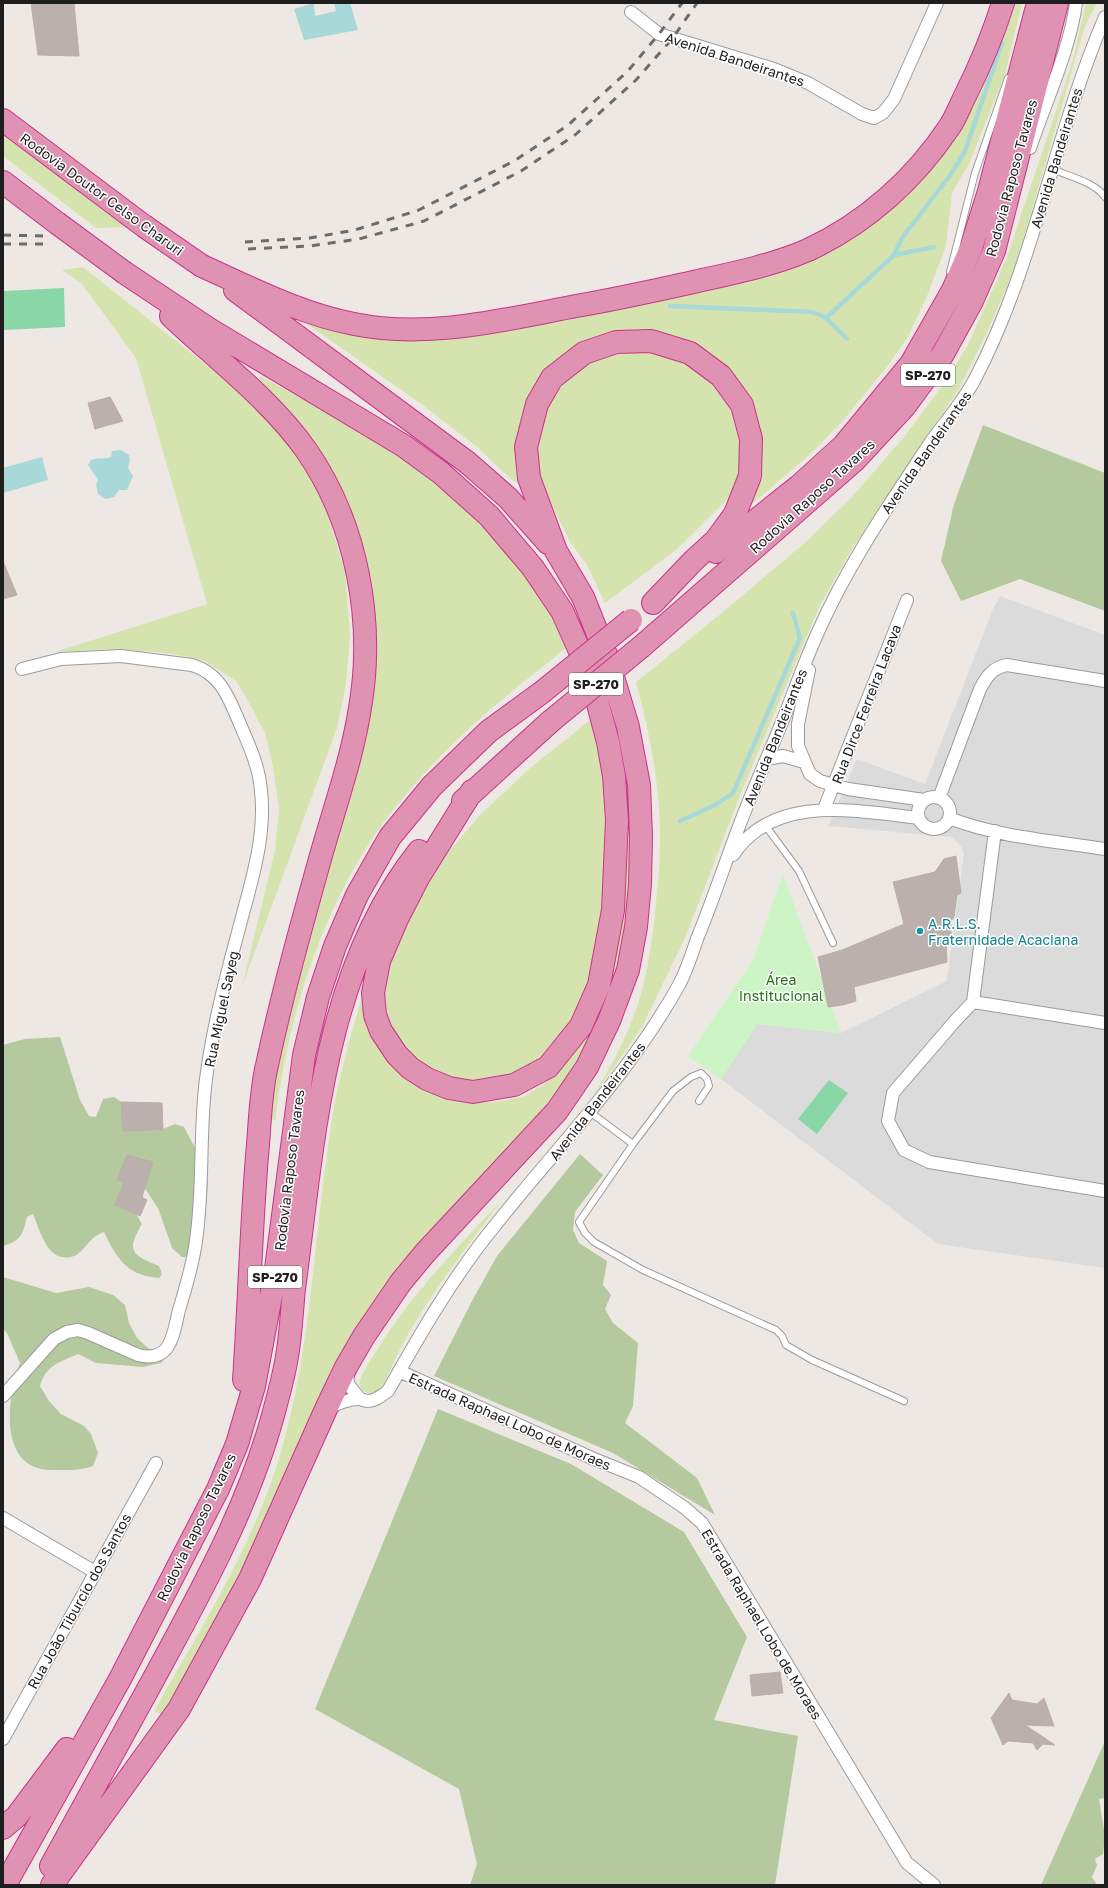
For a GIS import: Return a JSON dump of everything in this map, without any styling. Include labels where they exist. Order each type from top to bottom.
[{"type":"highway","points":[[202,266],[321,316],[354,324],[417,330],[462,327],[567,308],[754,269],[808,250],[852,226],[888,200],[925,160],[951,125],[973,81],[992,36],[1003,3]]},
{"type":"highway","name":"Rodovia Raposo Tavares","points":[[5,1885],[120,1679],[218,1489],[237,1444],[254,1386],[276,1269],[304,1055],[318,997],[335,946],[357,895],[390,837],[432,786],[489,731],[541,693],[799,486],[838,450],[886,396],[911,364],[953,290],[971,248],[989,190],[1038,3]]},
{"type":"highway","name":"Rodovia Raposo Tavares","points":[[40,1885],[196,1601],[228,1538],[250,1485],[271,1420],[288,1352],[294,1294],[320,1100],[329,1051],[345,995],[364,945],[388,897],[418,852],[472,791],[551,721],[641,648],[854,461],[905,406],[943,354],[972,301],[994,251],[1057,3]]},
{"type":"highway","name":"Rodovia Doutor Celso Charuri","points":[[3,120],[144,226],[202,266]]},
{"type":"highway","points":[[3,182],[125,273],[209,329],[404,446],[441,473],[489,516],[533,568],[562,611],[590,674],[608,742],[614,776],[618,820],[612,910],[599,985],[581,1026],[548,1067],[514,1085],[473,1092],[449,1088],[427,1079],[410,1068],[397,1055],[380,1031],[375,1015],[372,993],[379,961],[397,919],[418,878],[472,791]]},
{"type":"highway","points":[[202,266],[468,463],[508,498],[556,551]]},
{"type":"highway","points":[[125,273],[243,381],[279,418],[305,448],[325,481],[349,540],[362,602],[366,647],[360,708],[346,767],[290,966],[266,1069],[254,1195],[244,1380],[236,1425],[218,1489]]},
{"type":"highway","points":[[52,1885],[179,1709],[250,1580],[326,1409],[346,1367],[364,1336],[401,1282],[425,1253],[557,1111],[587,1067],[609,1022],[628,970],[636,927],[640,884],[641,836],[639,785],[628,728],[607,657],[583,597],[556,551],[529,478],[526,447],[536,404],[552,378],[584,353],[616,342],[651,341],[690,353],[721,376],[742,406],[751,439],[750,476],[735,514],[716,540],[693,561],[653,603]]},
{"type":"highway","points":[[3,1828],[17,1816],[120,1679]]},
{"type":"street","name":"Avenida Bandeirantes","points":[[632,6],[659,34],[781,72],[808,83],[862,114],[874,118],[883,113],[894,98],[937,3]]},
{"type":"street","points":[[994,251],[1046,105],[1067,41],[1076,3]]},
{"type":"street","name":"Avenida Bandeirantes","points":[[326,1409],[339,1402],[360,1399],[369,1401],[378,1398],[388,1391],[428,1320],[458,1274],[491,1230],[612,1087],[648,1035],[682,980],[738,830],[836,591],[861,548],[940,428],[973,383],[1012,297],[1028,251],[1085,64],[1105,17]]},
{"type":"street","name":"Rua Dirce Ferreira Lacava","points":[[824,809],[907,600]]},
{"type":"street","points":[[816,637],[798,724],[798,746],[810,774],[820,781],[834,786],[924,800],[932,797],[939,798],[947,804],[950,813],[949,818],[943,826],[934,829],[924,826],[918,818],[918,808],[924,800]]},
{"type":"street","name":"Rua Miguel Sayeg","points":[[3,1396],[54,1339],[67,1332],[78,1330],[88,1333],[146,1357],[161,1353],[171,1341],[189,1275],[196,1242],[200,1208],[206,1082],[210,1044],[257,858],[262,821],[261,791],[255,760],[226,691],[215,677],[200,668],[192,666],[121,656],[61,659],[22,669]]},
{"type":"street","points":[[939,798],[980,689],[987,675],[997,667],[1007,665],[1105,681]]},
{"type":"street","points":[[767,760],[783,756],[804,762]]},
{"type":"street","points":[[725,868],[742,842],[759,828],[793,814],[824,809],[918,818]]},
{"type":"street","points":[[949,818],[967,825],[995,831],[1105,849]]},
{"type":"street","points":[[995,831],[973,1002],[893,1093],[888,1121],[904,1150],[929,1162],[1105,1191]]},
{"type":"street","points":[[973,1002],[1105,1023]]},
{"type":"street","points":[[346,1367],[348,1384],[360,1399]]},
{"type":"street","name":"Estrada Raphael Lobo de Moraes","points":[[399,1371],[594,1460],[639,1477],[685,1508],[702,1523],[907,1863],[934,1885]]},
{"type":"street","name":"Rua João Tiburcio dos Santos","points":[[3,1739],[8,1718],[95,1572],[156,1463]]},
{"type":"street","points":[[3,1518],[95,1572]]},
{"type":"lane","points":[[1021,40],[1034,3]]},
{"type":"lane","points":[[948,280],[975,173],[1011,70]]},
{"type":"lane","points":[[1052,169],[1092,185],[1101,191],[1105,197]]},
{"type":"lane","points":[[911,364],[938,301]]},
{"type":"lane","points":[[765,825],[799,871],[832,944]]},
{"type":"lane","points":[[699,1101],[709,1086],[707,1079],[701,1074],[691,1077],[673,1091],[633,1144],[579,1222],[585,1233],[589,1238],[643,1270],[776,1330],[782,1336],[786,1345],[812,1360],[904,1400]]},
{"type":"lane","points":[[590,1112],[633,1144]]},
{"type":"shaded area","points":[[1000,596],[1105,635],[1105,1268],[938,1244],[721,1079],[757,1024],[841,1033],[947,981],[964,853],[960,845],[952,837],[828,826],[857,759],[925,784],[993,609]]},
{"type":"green space","points":[[1010,3],[1022,3],[1005,74],[969,164],[952,193],[946,246],[927,296],[908,337],[886,368],[841,423],[807,457],[746,509],[754,491],[760,471],[762,450],[759,431],[736,380],[632,333],[538,386],[523,413],[516,448],[517,470],[520,483],[514,482],[476,446],[424,406],[296,316],[359,333],[743,277],[912,185]]},
{"type":"green space","points":[[1086,3],[1097,3],[1085,26],[1012,274],[986,335],[960,387],[850,552],[820,605],[743,788],[685,938],[642,1027],[592,1098],[619,1050],[637,1007],[647,967],[655,913],[660,853],[659,803],[654,762],[636,682],[723,612],[808,540],[851,498],[904,437],[943,385],[968,345],[1007,257],[1072,63]]},
{"type":"green space","points":[[3,135],[130,227],[96,228],[3,156]]},
{"type":"green space","points":[[83,267],[248,398],[283,437],[313,482],[328,515],[345,572],[350,634],[346,684],[337,728],[242,987],[275,850],[279,809],[273,767],[265,733],[246,697],[236,681],[203,660],[168,653],[116,649],[55,652],[207,604],[136,358],[82,284],[62,270]]},
{"type":"green space","points":[[64,288],[65,327],[4,330],[3,291]]},
{"type":"green space","points":[[652,348],[681,357],[709,374],[733,402],[745,460],[738,489],[676,550],[605,603],[587,565],[570,542],[538,477],[535,450],[541,420],[553,396],[572,374],[596,357],[623,349]]},
{"type":"green space","points":[[260,376],[398,451],[468,507],[531,577],[571,644],[473,724],[403,798],[368,845],[333,909],[306,978],[287,1049],[275,1121],[270,1119],[274,1080],[284,1022],[351,780],[358,543],[259,383],[258,380]]},
{"type":"green space","points":[[983,425],[1105,473],[1105,611],[1020,579],[961,601],[941,561],[954,504]]},
{"type":"green space","points":[[618,707],[632,769],[630,917],[611,1002],[568,1084],[403,1270],[245,1573],[196,1663],[161,1714],[154,1711],[211,1611],[246,1544],[261,1509],[285,1437],[295,1396],[302,1354],[328,1143],[335,1101],[344,1059],[364,991],[367,1019],[440,1095],[468,1103],[495,1102],[523,1097],[546,1083],[566,1061],[608,981],[607,714]]},
{"type":"green space","points":[[594,717],[607,771],[607,892],[594,966],[576,1014],[550,1053],[513,1079],[471,1085],[423,1068],[406,1052],[389,1028],[383,1005],[384,977],[393,951],[414,906],[444,857],[481,814],[530,768]]},
{"type":"green space","name":"Área Institucional","points":[[783,874],[841,1033],[757,1024],[721,1079],[688,1056],[753,960]]},
{"type":"green space","points":[[60,1037],[80,1100],[89,1116],[96,1117],[103,1099],[114,1097],[129,1107],[139,1125],[147,1131],[158,1131],[175,1124],[184,1127],[203,1163],[208,1183],[205,1219],[198,1247],[191,1257],[182,1257],[172,1248],[158,1208],[144,1187],[135,1212],[142,1224],[137,1233],[133,1247],[134,1251],[143,1259],[159,1266],[162,1274],[159,1278],[138,1273],[124,1264],[113,1250],[104,1232],[93,1238],[76,1255],[62,1257],[56,1255],[50,1250],[42,1236],[33,1214],[27,1217],[22,1233],[18,1239],[3,1246],[3,1045],[25,1039]]},
{"type":"green space","points":[[829,1080],[848,1093],[817,1134],[798,1119]]},
{"type":"green space","points":[[580,1154],[603,1175],[575,1212],[573,1230],[579,1243],[607,1261],[603,1285],[611,1295],[605,1309],[613,1323],[638,1343],[633,1406],[625,1423],[697,1478],[715,1515],[613,1453],[434,1376],[472,1301],[497,1256]]},
{"type":"green space","points":[[501,1201],[426,1305],[412,1327],[384,1384],[372,1393],[363,1390],[360,1385],[360,1381],[364,1371],[397,1320],[425,1284]]},
{"type":"green space","points":[[3,1277],[56,1293],[89,1287],[113,1295],[125,1305],[129,1323],[137,1338],[148,1348],[166,1357],[161,1363],[143,1367],[96,1363],[78,1354],[54,1365],[46,1373],[40,1386],[49,1401],[61,1414],[84,1426],[91,1434],[98,1453],[93,1466],[83,1469],[67,1470],[51,1470],[34,1467],[23,1459],[15,1447],[11,1432],[11,1397],[20,1363],[7,1333],[3,1329]]},
{"type":"green space","points":[[438,1409],[571,1464],[684,1532],[747,1637],[714,1720],[798,1736],[775,1885],[470,1885],[477,1864],[459,1789],[315,1709]]},
{"type":"green space","points":[[1105,1741],[1105,1798],[1099,1799],[1105,1836],[1103,1854],[1095,1859],[1097,1865],[1092,1877],[1097,1885],[1041,1885]]},
{"type":"water","points":[[314,3],[315,16],[336,11],[334,3],[350,3],[358,30],[304,40],[294,9]]},
{"type":"water","points":[[121,450],[129,455],[130,461],[128,468],[133,476],[127,490],[119,490],[114,497],[106,499],[98,494],[96,484],[98,480],[88,465],[91,460],[111,457],[112,451]]},
{"type":"water","points":[[42,457],[48,480],[3,493],[3,468]]},
{"type":"building","points":[[31,3],[74,3],[79,56],[38,55]]},
{"type":"building","points":[[110,397],[123,421],[95,429],[88,403]]},
{"type":"building","points":[[3,561],[17,595],[3,599]]},
{"type":"building","name":"A.R.L.S. Fraternidade Acaciana","points":[[956,856],[961,893],[957,895],[954,917],[951,921],[951,937],[946,938],[947,962],[854,987],[856,1001],[828,1007],[818,957],[842,950],[904,924],[893,882],[935,872],[944,859]]},
{"type":"building","points":[[121,1102],[162,1103],[163,1130],[123,1131]]},
{"type":"building","points":[[127,1155],[153,1162],[142,1197],[147,1200],[140,1216],[115,1205],[124,1182],[117,1180]]},
{"type":"building","points":[[780,1672],[783,1693],[752,1696],[750,1675]]},
{"type":"building","points":[[1009,1693],[1012,1700],[1037,1704],[1044,1698],[1054,1726],[1025,1725],[1055,1745],[1043,1744],[1037,1750],[1033,1743],[1008,1741],[1003,1745],[991,1718]]},
{"type":"waterway","points":[[826,318],[894,255],[902,238],[951,174],[965,151],[1002,43]]},
{"type":"waterway","points":[[894,255],[934,247]]},
{"type":"waterway","points":[[670,306],[813,312],[826,318],[847,339]]},
{"type":"waterway","points":[[680,821],[715,805],[733,793],[800,638],[793,613]]},
{"type":"railway","points":[[245,242],[310,238],[355,230],[419,210],[514,161],[567,126],[627,72],[659,34],[682,3]]},
{"type":"railway","points":[[248,249],[310,246],[359,239],[424,221],[521,171],[575,135],[636,80],[672,39],[697,3]]},
{"type":"railway","points":[[3,235],[45,236]]},
{"type":"railway","points":[[3,244],[47,244]]},
{"type":"place","name":"A.R.L.S. Fraternidade Acaciana","points":[[920,931]]}]
